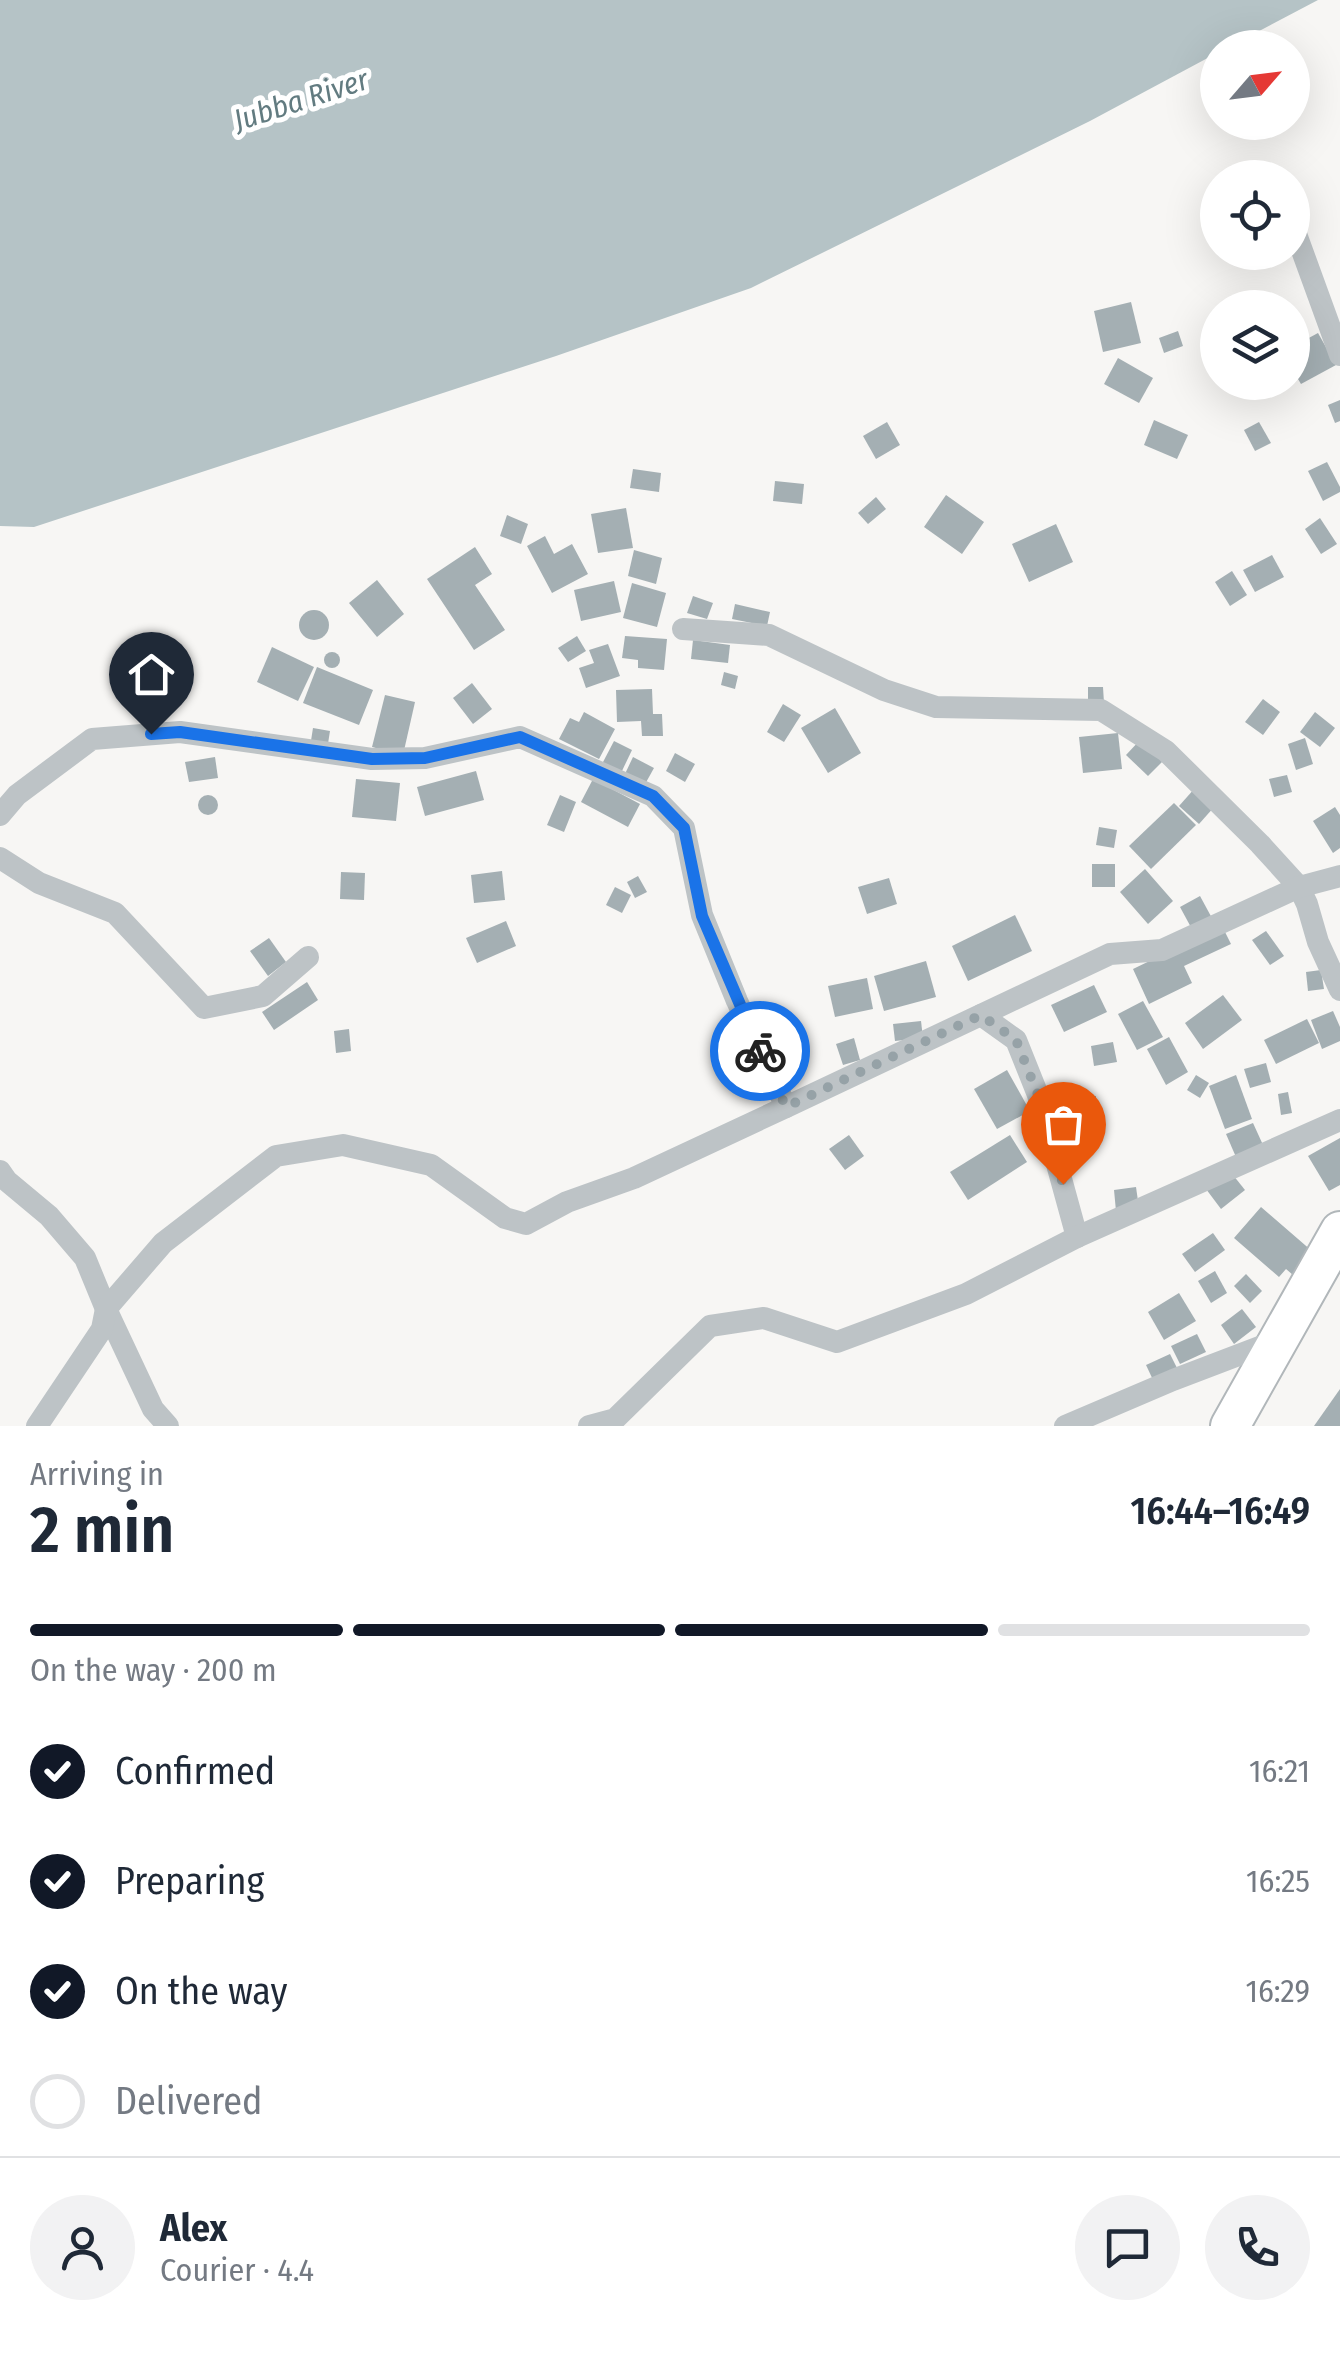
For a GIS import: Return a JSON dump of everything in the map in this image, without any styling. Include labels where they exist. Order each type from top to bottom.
[{"type":"main road","points":[[1230,1426],[1340,1231]]},
{"type":"street","points":[[1309,270],[1340,355]]},
{"type":"street","points":[[683,629],[769,635],[884,690],[936,707],[1101,710],[1166,751],[1299,886],[1340,990]]},
{"type":"street","points":[[0,815],[17,796],[92,739],[180,732],[372,759],[425,758],[520,737],[653,796],[684,828],[702,916],[786,1107]]},
{"type":"street","points":[[0,858],[40,883],[114,914],[204,1008],[263,996],[308,956]]},
{"type":"street","points":[[37,1426],[102,1329],[106,1309],[163,1243],[276,1156],[343,1145],[431,1165],[505,1218],[526,1224],[566,1202],[634,1178],[1110,954],[1162,950],[1299,886],[1340,876]]},
{"type":"street","points":[[981,1015],[1016,1040],[1038,1095],[1077,1237]]},
{"type":"street","points":[[589,1426],[615,1419],[710,1326],[764,1318],[837,1342],[966,1294],[1077,1237],[1340,1120]]},
{"type":"street","points":[[0,1171],[86,1258],[153,1409],[168,1426]]},
{"type":"street","points":[[1065,1426],[1278,1340]]},
{"type":"water","name":"Jubba River","points":[[0,0],[1318,0],[1261,30],[1200,30],[1200,62],[1090,121],[751,288],[34,527],[0,526]]},
{"type":"building","points":[[1131,302],[1141,343],[1103,352],[1094,311]]},
{"type":"building","points":[[1178,331],[1183,346],[1164,353],[1159,338]]},
{"type":"building","points":[[1318,333],[1336,365],[1310,379],[1310,337]]},
{"type":"building","points":[[1118,358],[1153,378],[1139,403],[1104,384]]},
{"type":"building","points":[[1340,400],[1340,421],[1335,423],[1328,405]]},
{"type":"building","points":[[1154,420],[1188,435],[1177,459],[1144,445]]},
{"type":"building","points":[[887,422],[900,445],[876,459],[863,436]]},
{"type":"building","points":[[1259,422],[1271,443],[1255,451],[1244,430]]},
{"type":"building","points":[[1327,462],[1340,492],[1323,501],[1308,471]]},
{"type":"building","points":[[633,469],[661,473],[659,492],[630,488]]},
{"type":"building","points":[[775,481],[804,484],[802,504],[773,501]]},
{"type":"building","points":[[946,495],[984,522],[962,554],[924,527]]},
{"type":"building","points":[[876,497],[886,509],[868,524],[858,513]]},
{"type":"building","points":[[626,508],[633,548],[598,553],[591,514]]},
{"type":"building","points":[[507,515],[528,524],[521,544],[500,536]]},
{"type":"building","points":[[1320,518],[1337,544],[1321,554],[1305,529]]},
{"type":"building","points":[[1056,524],[1073,562],[1029,582],[1012,544]]},
{"type":"building","points":[[545,536],[554,554],[572,544],[588,574],[552,593],[527,546]]},
{"type":"building","points":[[475,547],[492,574],[475,585],[505,630],[474,650],[427,579]]},
{"type":"building","points":[[634,550],[662,558],[656,584],[628,576]]},
{"type":"building","points":[[1272,555],[1284,577],[1255,592],[1243,570]]},
{"type":"building","points":[[1232,571],[1247,595],[1230,606],[1215,582]]},
{"type":"building","points":[[377,580],[404,614],[377,637],[349,603]]},
{"type":"building","points":[[614,581],[621,612],[581,621],[574,590]]},
{"type":"building","points":[[632,583],[666,593],[657,627],[623,618]]},
{"type":"building","points":[[693,596],[713,603],[707,619],[687,613]]},
{"type":"building","points":[[735,604],[770,612],[767,626],[732,619]]},
{"type":"building","points":[[314,610],[325,614],[329,625],[325,636],[314,640],[303,636],[299,625],[303,614]]},
{"type":"building","points":[[577,636],[586,651],[568,662],[558,648]]},
{"type":"building","points":[[625,636],[667,639],[664,670],[638,668],[638,660],[622,658]]},
{"type":"building","points":[[693,640],[730,645],[728,663],[691,659]]},
{"type":"building","points":[[608,644],[620,676],[586,688],[579,668],[594,663],[589,650]]},
{"type":"building","points":[[272,647],[314,667],[298,701],[257,682]]},
{"type":"building","points":[[332,652],[340,660],[332,668],[324,660]]},
{"type":"building","points":[[317,667],[373,690],[359,725],[303,703]]},
{"type":"building","points":[[724,672],[738,676],[735,689],[721,685]]},
{"type":"building","points":[[472,683],[492,709],[473,724],[453,698]]},
{"type":"building","points":[[1088,687],[1103,687],[1104,703],[1088,703]]},
{"type":"building","points":[[652,689],[653,714],[662,714],[663,736],[642,736],[641,721],[617,722],[616,690]]},
{"type":"building","points":[[385,695],[415,702],[403,755],[372,747]]},
{"type":"building","points":[[1263,699],[1280,712],[1263,735],[1245,722]]},
{"type":"building","points":[[783,704],[801,715],[784,742],[767,732]]},
{"type":"building","points":[[835,708],[861,753],[828,773],[801,728]]},
{"type":"building","points":[[584,712],[615,729],[599,759],[559,739],[570,718],[579,722]]},
{"type":"building","points":[[1315,712],[1335,728],[1320,747],[1300,732]]},
{"type":"building","points":[[313,728],[330,731],[327,750],[310,747]]},
{"type":"building","points":[[1118,733],[1122,769],[1083,773],[1079,737]]},
{"type":"building","points":[[1305,738],[1313,764],[1296,770],[1288,744]]},
{"type":"building","points":[[1141,739],[1163,761],[1148,776],[1126,755]]},
{"type":"building","points":[[614,741],[632,750],[621,773],[602,764]]},
{"type":"building","points":[[675,753],[695,764],[685,782],[666,771]]},
{"type":"building","points":[[215,757],[218,778],[189,782],[185,762]]},
{"type":"building","points":[[633,757],[654,768],[644,786],[624,776]]},
{"type":"building","points":[[476,771],[484,800],[425,816],[417,787]]},
{"type":"building","points":[[1287,775],[1292,792],[1274,797],[1269,779]]},
{"type":"building","points":[[356,779],[400,783],[396,821],[352,817]]},
{"type":"building","points":[[593,779],[640,804],[628,827],[581,802]]},
{"type":"building","points":[[1195,788],[1215,806],[1199,824],[1179,806]]},
{"type":"building","points":[[208,795],[218,805],[208,815],[198,805]]},
{"type":"building","points":[[560,795],[576,802],[564,832],[547,825]]},
{"type":"building","points":[[1174,803],[1196,825],[1151,869],[1129,846]]},
{"type":"building","points":[[1335,807],[1340,815],[1340,848],[1333,853],[1313,821]]},
{"type":"building","points":[[1099,827],[1117,830],[1114,848],[1096,845]]},
{"type":"building","points":[[1092,864],[1115,864],[1115,887],[1092,887]]},
{"type":"building","points":[[1145,869],[1173,901],[1148,924],[1120,892]]},
{"type":"building","points":[[502,871],[505,900],[474,903],[471,875]]},
{"type":"building","points":[[341,872],[365,873],[364,900],[340,899]]},
{"type":"building","points":[[638,876],[647,892],[635,898],[627,882]]},
{"type":"building","points":[[889,878],[897,904],[867,914],[858,887]]},
{"type":"building","points":[[615,887],[631,895],[622,913],[606,905]]},
{"type":"building","points":[[1200,896],[1213,920],[1193,931],[1180,907]]},
{"type":"building","points":[[1015,915],[1032,951],[968,981],[952,946]]},
{"type":"building","points":[[506,921],[516,946],[477,963],[466,938]]},
{"type":"building","points":[[1222,926],[1231,944],[1184,966],[1192,983],[1149,1004],[1133,969]]},
{"type":"building","points":[[1266,931],[1284,956],[1270,965],[1252,940]]},
{"type":"building","points":[[269,938],[286,962],[268,976],[250,951]]},
{"type":"building","points":[[926,961],[936,997],[884,1011],[874,976]]},
{"type":"building","points":[[1321,970],[1324,989],[1308,991],[1306,972]]},
{"type":"building","points":[[867,978],[873,1009],[835,1017],[828,986]]},
{"type":"building","points":[[307,982],[318,1000],[274,1030],[262,1012]]},
{"type":"building","points":[[1094,985],[1107,1012],[1064,1032],[1051,1005]]},
{"type":"building","points":[[1223,995],[1242,1020],[1203,1049],[1185,1023]]},
{"type":"building","points":[[1143,1001],[1163,1037],[1137,1050],[1118,1014]]},
{"type":"building","points":[[1333,1011],[1340,1027],[1340,1041],[1322,1049],[1311,1020]]},
{"type":"building","points":[[1307,1019],[1319,1043],[1276,1064],[1264,1040]]},
{"type":"building","points":[[921,1021],[923,1038],[895,1041],[893,1024]]},
{"type":"building","points":[[349,1029],[351,1051],[336,1053],[334,1031]]},
{"type":"building","points":[[1169,1037],[1188,1072],[1166,1085],[1147,1049]]},
{"type":"building","points":[[854,1038],[860,1060],[843,1065],[836,1044]]},
{"type":"building","points":[[1113,1042],[1117,1062],[1094,1066],[1091,1046]]},
{"type":"building","points":[[1266,1063],[1271,1082],[1250,1088],[1244,1069]]},
{"type":"building","points":[[1007,1070],[1030,1111],[997,1129],[974,1089]]},
{"type":"building","points":[[1196,1075],[1209,1083],[1200,1098],[1187,1090]]},
{"type":"building","points":[[1236,1075],[1252,1119],[1225,1129],[1209,1086]]},
{"type":"building","points":[[1288,1092],[1292,1113],[1281,1115],[1278,1094]]},
{"type":"building","points":[[1067,1096],[1096,1096],[1096,1129],[1067,1128]]},
{"type":"building","points":[[1253,1123],[1263,1145],[1236,1157],[1226,1134]]},
{"type":"building","points":[[849,1135],[864,1156],[845,1170],[829,1149]]},
{"type":"building","points":[[1010,1135],[1027,1162],[968,1200],[950,1172]]},
{"type":"building","points":[[1340,1138],[1340,1185],[1329,1191],[1308,1156]]},
{"type":"building","points":[[1229,1170],[1245,1190],[1221,1209],[1206,1189]]},
{"type":"building","points":[[1136,1187],[1139,1208],[1116,1211],[1114,1190]]},
{"type":"building","points":[[1261,1207],[1320,1258],[1300,1281],[1286,1269],[1279,1277],[1234,1238]]},
{"type":"building","points":[[1213,1233],[1225,1250],[1195,1272],[1182,1254]]},
{"type":"building","points":[[1215,1271],[1227,1293],[1211,1303],[1198,1281]]},
{"type":"building","points":[[1246,1274],[1262,1291],[1250,1303],[1234,1286]]},
{"type":"building","points":[[1179,1293],[1196,1321],[1164,1340],[1148,1312]]},
{"type":"building","points":[[1242,1309],[1256,1327],[1234,1344],[1221,1325]]},
{"type":"building","points":[[1197,1334],[1206,1352],[1180,1364],[1171,1346]]},
{"type":"building","points":[[1170,1354],[1178,1370],[1154,1382],[1146,1365]]},
{"type":"building","points":[[1340,1389],[1340,1426],[1314,1426]]},
{"type":"way so far","points":[[760,1051],[786,1107],[981,1015],[1016,1040],[1038,1095],[1063,1184]]},
{"type":"route","points":[[151,734],[180,732],[372,759],[425,758],[520,737],[653,796],[684,828],[702,916],[760,1051]]}]
